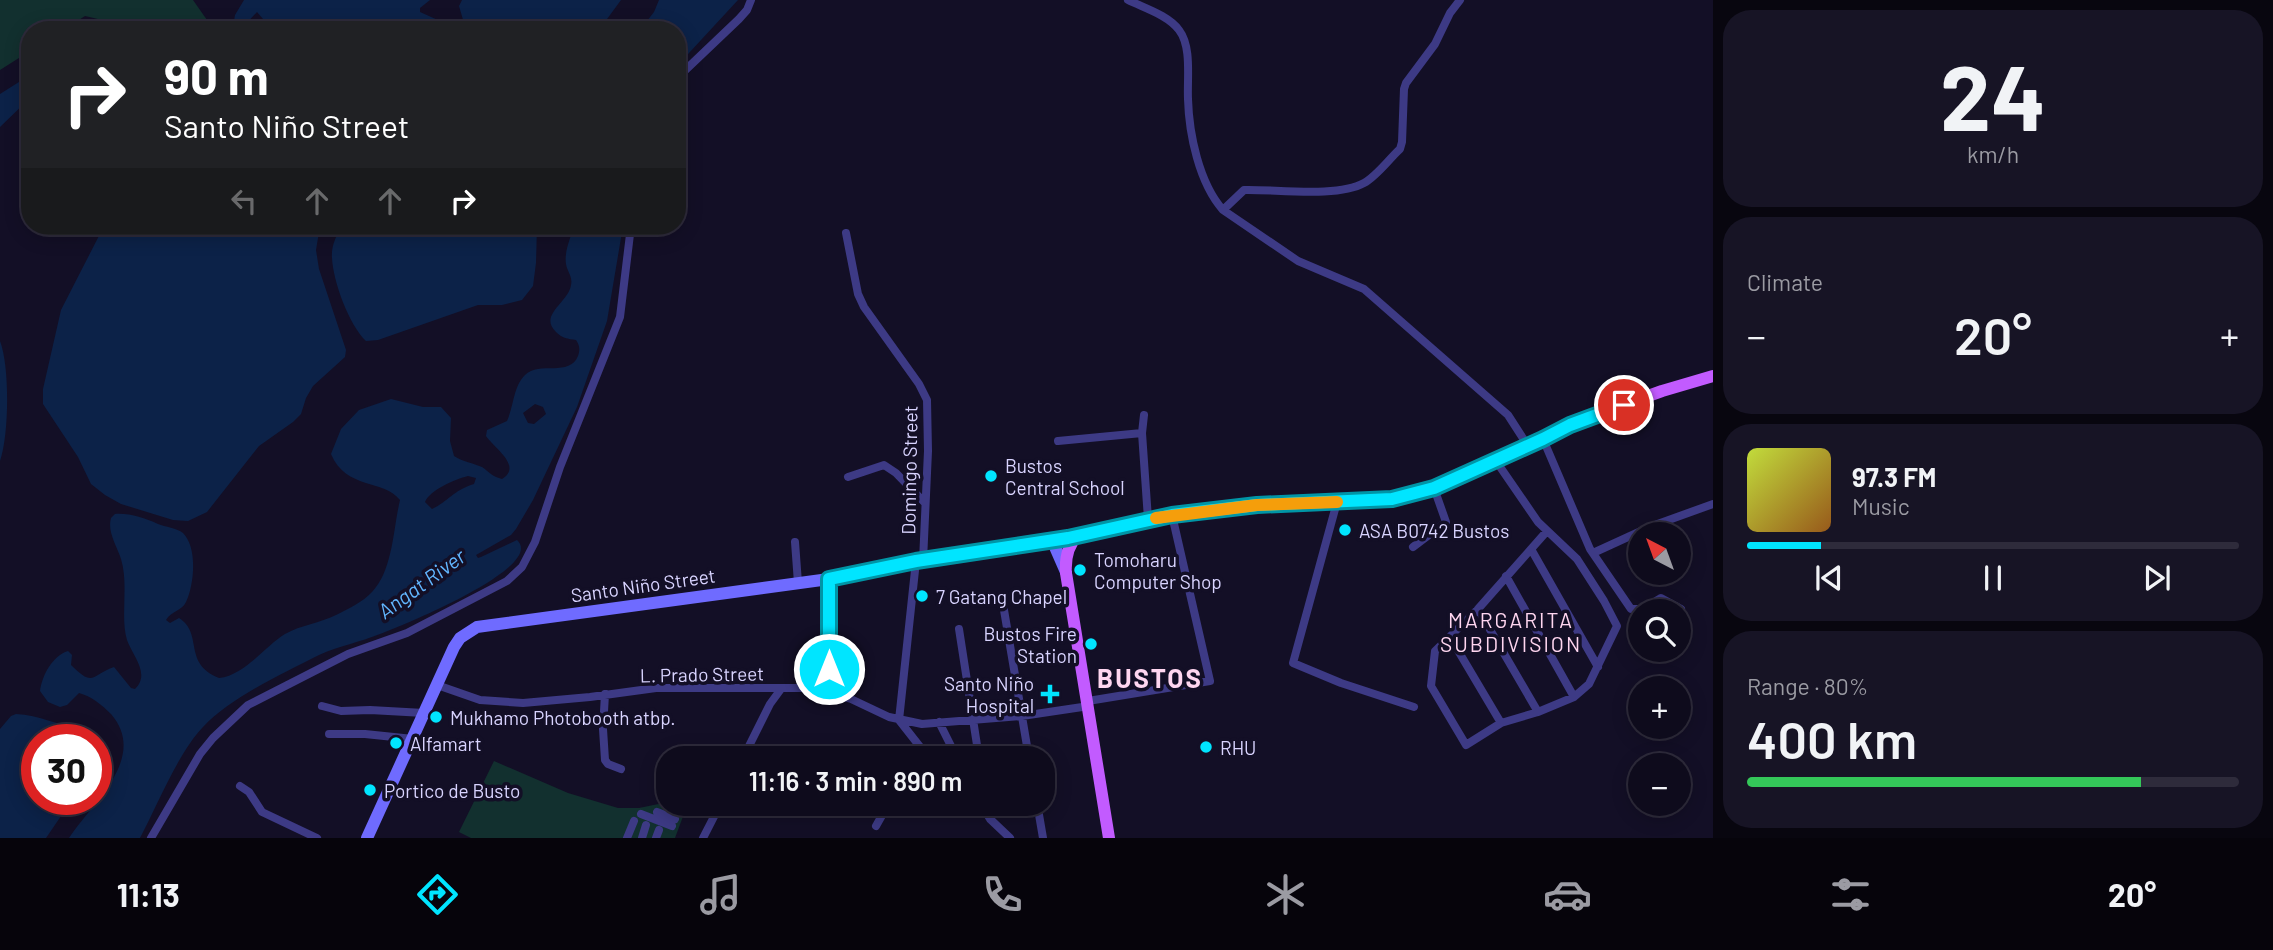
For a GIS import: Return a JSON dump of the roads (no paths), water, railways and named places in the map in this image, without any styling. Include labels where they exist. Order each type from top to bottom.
[{"type":"main road","points":[[1109,838],[1066,573],[1068,553],[1078,535],[1148,519],[1257,505],[1392,499],[1434,488],[1579,421],[1713,376]]},
{"type":"street","points":[[686,70],[744,15],[751,0]]},
{"type":"street","points":[[1128,0],[1168,20],[1180,30],[1187,53],[1188,103],[1200,171],[1207,190],[1223,210],[1298,261],[1364,289],[1508,415],[1528,446]]},
{"type":"street","points":[[1223,210],[1244,190],[1293,192],[1351,188],[1365,182],[1400,149],[1406,83],[1435,44],[1450,13],[1460,0]]},
{"type":"street","name":"Domingo Street","points":[[846,233],[858,294],[864,307],[924,392],[928,418],[920,561],[899,720]]},
{"type":"street","points":[[151,838],[200,754],[212,738],[248,705],[348,654],[407,634],[507,581],[522,567],[535,542],[560,467],[620,317],[630,235]]},
{"type":"street","points":[[1144,415],[1142,433],[1148,519]]},
{"type":"street","points":[[1059,441],[1142,433]]},
{"type":"street","points":[[1543,439],[1593,553],[1628,605]]},
{"type":"street","points":[[1496,461],[1547,531],[1577,559],[1617,626],[1590,684],[1574,697],[1501,723],[1466,745],[1431,687],[1436,651],[1478,609],[1547,531]]},
{"type":"street","points":[[848,477],[884,465],[896,473],[925,503]]},
{"type":"street","points":[[1413,547],[1446,522],[1434,488]]},
{"type":"street","points":[[1337,502],[1293,663],[1341,683],[1414,707]]},
{"type":"street","points":[[1593,553],[1652,526],[1713,504]]},
{"type":"street","name":"L. Prado Street","points":[[437,685],[480,700],[523,703],[656,688],[811,688],[829,691],[889,718],[922,724],[1022,716],[1210,681],[1172,515]]},
{"type":"street","name":"Santo Niño Street","points":[[367,838],[454,647],[460,638],[477,627],[829,579],[1078,535]]},
{"type":"street","points":[[1052,540],[1066,573]]},
{"type":"street","points":[[795,542],[798,583]]},
{"type":"street","points":[[1531,549],[1598,667]]},
{"type":"street","points":[[1506,576],[1574,697]]},
{"type":"street","points":[[829,579],[829,691]]},
{"type":"street","points":[[1478,609],[1538,712]]},
{"type":"street","points":[[1004,610],[1027,746]]},
{"type":"street","points":[[959,629],[977,746]]},
{"type":"street","points":[[1450,637],[1501,723]]},
{"type":"street","points":[[749,746],[770,704],[781,690]]},
{"type":"street","points":[[605,694],[605,760],[621,769]]},
{"type":"street","points":[[322,706],[341,711],[424,713]]},
{"type":"street","points":[[899,720],[919,746]]},
{"type":"street","points":[[939,722],[951,746]]},
{"type":"street","points":[[329,734],[366,734],[413,739]]},
{"type":"street","points":[[240,786],[249,792],[262,812],[317,838]]},
{"type":"street","points":[[642,814],[674,823],[663,816]]},
{"type":"street","points":[[703,838],[714,816]]},
{"type":"street","points":[[876,827],[882,816]]},
{"type":"street","points":[[988,816],[1010,838]]},
{"type":"street","points":[[1039,816],[1043,838]]},
{"type":"street","points":[[627,838],[634,821]]},
{"type":"street","points":[[642,838],[646,825]]},
{"type":"water","points":[[244,0],[430,0],[420,8],[420,12],[440,21],[262,21],[257,12],[249,21],[234,21]]},
{"type":"water","points":[[462,0],[621,0],[606,21],[463,21],[459,6]]},
{"type":"water","points":[[659,0],[738,0],[686,56],[686,21],[647,21]]},
{"type":"water","points":[[21,81],[21,107],[0,127],[0,94]]},
{"type":"water","points":[[99,235],[318,235],[316,250],[319,269],[346,350],[345,357],[313,386],[301,414],[259,446],[207,512],[188,521],[173,520],[121,504],[91,484],[78,457],[43,404],[43,389],[61,310]]},
{"type":"water","points":[[537,235],[533,286],[522,300],[502,305],[478,305],[378,340],[366,341],[348,314],[339,290],[332,254],[336,237]]},
{"type":"water","name":"Angat River","points":[[571,235],[621,235],[607,321],[577,407],[533,500],[516,529],[511,535],[476,555],[481,557],[517,540],[521,552],[511,565],[492,580],[440,608],[380,634],[319,655],[228,706],[203,727],[185,751],[140,838],[69,838],[87,815],[112,815],[112,781],[124,747],[121,731],[111,714],[100,704],[79,693],[67,705],[60,707],[48,702],[40,691],[43,679],[57,657],[68,651],[72,655],[71,665],[89,678],[114,667],[131,688],[135,689],[141,677],[139,664],[125,631],[123,569],[111,534],[111,518],[115,514],[137,516],[178,530],[188,540],[193,557],[189,595],[184,605],[166,620],[170,623],[179,618],[186,625],[191,632],[201,665],[219,678],[246,666],[285,634],[330,618],[360,602],[372,592],[384,572],[400,500],[385,489],[355,479],[338,465],[331,454],[341,429],[359,410],[391,399],[423,407],[441,407],[451,418],[450,441],[454,456],[482,467],[502,479],[508,474],[508,463],[486,436],[487,430],[507,421],[518,385],[525,375],[538,369],[568,366],[579,354],[576,340],[558,334],[551,326],[550,320],[571,285],[566,259]],"holes":[[[535,404],[543,407],[546,414],[534,424],[528,423],[523,413]],[[468,476],[476,478],[474,484],[432,509],[425,502],[437,489],[450,482]]]},
{"type":"water","points":[[0,341],[7,401],[0,461]]},
{"type":"water","points":[[11,716],[33,716],[61,724],[21,724],[21,815],[62,815],[46,838],[0,838],[0,729]]},
{"type":"place","name":"Bustos Central School","points":[[991,476]]},
{"type":"place","name":"ASA B0742 Bustos","points":[[1345,530]]},
{"type":"place","name":"Tomoharu Computer Shop","points":[[1080,570]]},
{"type":"place","name":"7 Gatang Chapel","points":[[922,596]]},
{"type":"place","name":"Bustos Fire Station","points":[[1091,644]]},
{"type":"place","name":"Santo Niño Hospital","points":[[1050,694]]},
{"type":"place","name":"Mukhamo Photobooth atbp.","points":[[436,717]]},
{"type":"place","name":"Alfamart","points":[[396,743]]},
{"type":"place","name":"RHU","points":[[1206,747]]},
{"type":"place","name":"Portico de Busto","points":[[370,790]]},
{"type":"district","name":"MARGARITA SUBDIVISION","points":[[1511,631]]},
{"type":"district","name":"BUSTOS","points":[[1150,677]]}]
